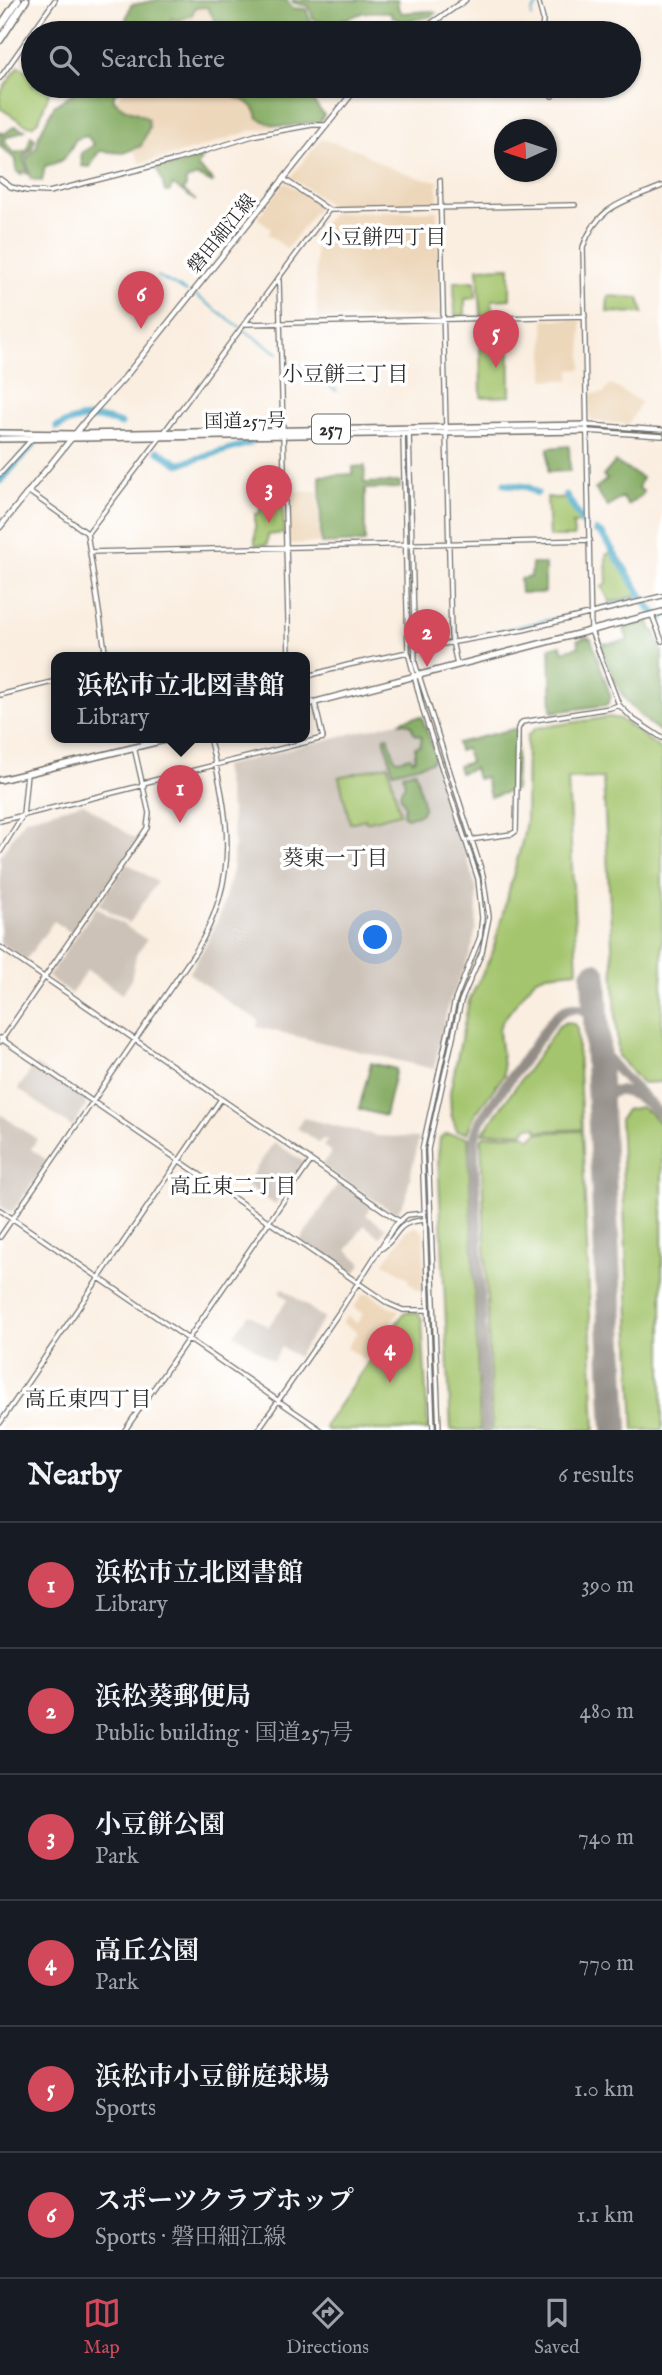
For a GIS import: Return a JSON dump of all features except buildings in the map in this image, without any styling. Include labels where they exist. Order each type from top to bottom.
[{"type":"highway","points":[[1,32],[16,0]]},
{"type":"highway","points":[[1,32],[26,0]]},
{"type":"highway","points":[[1,32],[32,0]]},
{"type":"highway","name":"国道257号","points":[[73,436],[587,428]]},
{"type":"highway","name":"257","points":[[0,433],[73,436]]},
{"type":"highway","name":"257","points":[[0,439],[32,440],[73,436]]},
{"type":"highway","points":[[310,704],[657,614]]},
{"type":"highway","points":[[0,780],[151,743]]},
{"type":"main road","points":[[435,21],[465,0]]},
{"type":"main road","name":"磐田細江線","points":[[0,527],[348,98]]},
{"type":"street","points":[[40,21],[55,0]]},
{"type":"street","points":[[538,0],[543,21]]},
{"type":"street","points":[[0,78],[21,48]]},
{"type":"street","points":[[0,180],[11,187],[27,191],[49,192],[186,158],[256,135],[326,125]]},
{"type":"street","points":[[283,179],[330,210],[575,205]]},
{"type":"street","points":[[440,180],[452,641],[457,667]]},
{"type":"street","points":[[662,186],[613,206],[601,215],[583,247],[591,631],[619,705],[662,738]]},
{"type":"street","points":[[87,534],[330,210]]},
{"type":"street","points":[[278,279],[289,652]]},
{"type":"street","points":[[245,324],[585,316]]},
{"type":"street","points":[[587,428],[662,430]]},
{"type":"street","points":[[587,428],[662,436]]},
{"type":"street","points":[[405,431],[416,677]]},
{"type":"street","points":[[0,474],[32,440]]},
{"type":"street","points":[[29,491],[87,534],[105,652]]},
{"type":"street","points":[[90,552],[590,540]]},
{"type":"street","points":[[409,544],[408,652],[468,841],[482,875],[489,917],[482,952],[461,1001],[428,1149],[427,1212],[439,1430]]},
{"type":"street","points":[[414,649],[523,630],[662,596]]},
{"type":"street","points":[[657,614],[662,641]]},
{"type":"street","points":[[310,675],[408,652]]},
{"type":"street","points":[[0,695],[51,682]]},
{"type":"street","points":[[310,741],[323,738],[315,703]]},
{"type":"street","points":[[468,841],[512,834],[516,831],[518,729],[522,722],[619,705]]},
{"type":"street","points":[[0,1237],[201,943],[221,894],[227,863],[228,825],[210,743]]},
{"type":"street","points":[[0,821],[303,743]]},
{"type":"street","points":[[134,747],[149,813],[147,828],[1,1040],[394,1307],[428,1310]]},
{"type":"street","points":[[0,852],[23,815],[27,773]]},
{"type":"street","points":[[0,947],[398,1221]]},
{"type":"street","points":[[0,1423],[221,1099]]},
{"type":"street","points":[[125,1430],[311,1160]]},
{"type":"street","points":[[0,1210],[320,1430]]},
{"type":"street","points":[[258,1430],[398,1221],[407,1215],[427,1212]]},
{"type":"street","points":[[379,1250],[388,1245],[400,1227],[406,1223],[428,1219]]},
{"type":"street","points":[[428,1219],[428,1310],[433,1430]]},
{"type":"shaded area","points":[[178,0],[261,0],[272,21],[174,21]]},
{"type":"shaded area","points":[[117,98],[310,98],[325,119],[322,122],[251,131],[140,164],[112,104]]},
{"type":"shaded area","points":[[321,139],[358,150],[384,165],[420,178],[438,181],[438,205],[332,207],[291,177]]},
{"type":"shaded area","points":[[285,182],[320,205],[287,249],[268,234],[271,228],[257,218]]},
{"type":"shaded area","points":[[437,211],[441,316],[317,319],[315,237],[332,213]]},
{"type":"shaded area","points":[[544,319],[581,320],[582,369],[570,370],[570,380],[544,380]]},
{"type":"shaded area","points":[[610,384],[641,402],[629,424],[593,421],[590,417],[590,394],[604,393]]},
{"type":"shaded area","points":[[317,491],[319,543],[288,544],[286,492]]},
{"type":"shaded area","points":[[421,716],[476,887],[477,907],[476,929],[470,954],[448,1006],[434,1069],[257,1027],[258,1020],[232,1005],[189,973],[221,913],[232,870],[234,843],[223,766]]},
{"type":"shaded area","points":[[83,803],[138,841],[73,934],[54,921],[26,960],[0,943],[0,856],[25,819]]},
{"type":"shaded area","points":[[127,863],[157,882],[129,924],[99,904]]},
{"type":"shaded area","points":[[96,907],[147,940],[136,955],[131,980],[122,994],[87,970],[71,994],[48,977]]},
{"type":"shaded area","points":[[37,1065],[85,1099],[86,1106],[72,1127],[18,1089]]},
{"type":"shaded area","points":[[0,1114],[37,1139],[31,1149],[48,1161],[13,1211],[0,1206]]},
{"type":"shaded area","points":[[303,1118],[378,1136],[419,1138],[405,1200],[396,1214],[322,1166],[331,1152],[323,1146],[328,1140],[322,1139],[319,1143],[297,1128]]},
{"type":"shaded area","points":[[274,1142],[304,1162],[275,1205],[245,1185]]},
{"type":"shaded area","points":[[339,1182],[372,1204],[366,1215],[386,1228],[380,1237],[364,1225],[347,1250],[362,1263],[354,1275],[300,1241]]},
{"type":"shaded area","points":[[413,1227],[424,1232],[423,1294],[409,1283],[408,1278],[384,1263],[406,1230]]},
{"type":"shaded area","points":[[282,1288],[324,1318],[297,1357],[282,1347],[273,1361],[234,1334],[249,1314],[268,1327],[288,1299],[279,1293]]},
{"type":"shaded area","points":[[369,1293],[391,1308],[400,1310],[365,1360],[347,1348],[357,1332],[342,1323],[347,1316],[357,1323],[363,1314],[354,1307],[363,1294]]},
{"type":"green space","points":[[157,0],[287,0],[293,8],[306,9],[310,21],[216,21],[207,7],[195,8],[192,15],[177,21],[172,18],[171,21],[125,21],[131,5]]},
{"type":"green space","points":[[292,0],[398,0],[402,13],[436,13],[433,16],[406,21],[400,21],[390,12],[365,12],[338,21],[319,21],[313,19],[309,6],[294,3]]},
{"type":"green space","points":[[19,66],[21,98],[47,98],[39,120],[32,126],[0,108],[0,93]]},
{"type":"green space","points":[[66,98],[114,98],[122,107],[148,119],[149,127],[141,146],[123,153],[99,151],[90,167],[82,166],[81,153],[94,145],[87,136],[76,139],[65,157],[45,166],[42,181],[31,179],[26,159],[37,147],[39,135],[54,106]]},
{"type":"green space","points":[[237,98],[312,98],[324,115],[319,123],[276,126],[258,118],[256,111]]},
{"type":"green space","points":[[15,126],[25,130],[5,138],[6,144],[14,153],[27,150],[31,136],[35,139],[32,148],[23,158],[28,174],[22,172],[21,175],[16,171],[16,160],[0,146],[0,132],[4,134]]},
{"type":"green space","points":[[200,157],[202,159],[197,166],[213,181],[212,183],[198,176],[186,180],[183,190],[196,201],[173,185],[169,192],[165,192],[156,168],[167,164],[170,167]]},
{"type":"green space","points":[[510,267],[510,299],[492,300],[493,316],[481,317],[478,268]]},
{"type":"green space","points":[[475,281],[476,298],[465,299],[465,315],[455,316],[454,282]]},
{"type":"green space","points":[[608,296],[639,298],[643,313],[607,312]]},
{"type":"green space","points":[[509,320],[510,396],[481,397],[480,342],[494,341],[494,321]]},
{"type":"green space","points":[[569,446],[570,471],[548,472],[548,448]]},
{"type":"green space","points":[[615,462],[642,478],[638,488],[643,491],[642,495],[628,505],[622,497],[608,507],[595,489],[607,479],[603,476]]},
{"type":"green space","points":[[365,466],[364,483],[400,482],[400,488],[365,489],[365,542],[321,544],[320,476],[353,474],[353,467]]},
{"type":"green space","points":[[547,497],[571,500],[582,523],[573,524],[574,537],[549,537]]},
{"type":"green space","points":[[283,503],[284,533],[268,535],[267,545],[255,545],[255,514],[260,513],[260,505]]},
{"type":"green space","points":[[613,552],[639,595],[610,602],[602,587],[607,583],[606,555]]},
{"type":"green space","points":[[532,564],[545,564],[545,593],[521,593],[520,579],[531,577]]},
{"type":"green space","points":[[649,621],[662,652],[662,733],[649,724],[622,695],[601,644],[628,641],[624,628]]},
{"type":"green space","points":[[587,637],[591,639],[611,697],[607,705],[552,712],[550,648],[561,645],[562,651],[579,647],[577,640]]},
{"type":"green space","points":[[422,717],[435,755],[432,762],[393,772],[384,737],[388,736],[395,759],[410,757],[413,761],[415,747],[420,746],[422,737],[415,734],[410,724],[401,723]]},
{"type":"green space","points":[[610,717],[620,719],[662,750],[662,1082],[641,1083],[618,1056],[603,778],[568,779],[577,971],[536,978],[501,1023],[499,1031],[504,1075],[474,1116],[467,1133],[457,1131],[451,1114],[450,1092],[469,1001],[492,954],[523,838],[526,819],[527,736],[536,728]]},
{"type":"green space","points":[[517,728],[515,790],[490,797],[485,777],[477,779],[474,768],[460,773],[458,766],[470,762],[466,749],[459,751],[457,743]]},
{"type":"green space","points":[[388,765],[400,813],[366,822],[365,819],[350,823],[339,777]]},
{"type":"green space","points":[[415,771],[424,807],[420,814],[407,818],[403,814],[405,805],[400,795],[405,785],[403,774]]},
{"type":"green space","points":[[566,1022],[576,1025],[577,1030],[582,1129],[538,1131],[536,1127],[527,1127],[524,1132],[483,1133],[559,1026]]},
{"type":"green space","points":[[371,1063],[396,1069],[385,1116],[359,1109]]},
{"type":"green space","points":[[640,1107],[662,1126],[662,1430],[634,1430],[620,1119],[626,1110]]},
{"type":"green space","points":[[582,1131],[595,1430],[492,1430],[481,1139],[484,1136],[524,1134],[531,1139],[537,1133]]},
{"type":"green space","points":[[447,1134],[468,1137],[480,1430],[451,1430],[438,1157],[440,1138]]},
{"type":"green space","points":[[405,1312],[418,1313],[422,1319],[428,1430],[325,1428],[382,1342]]},
{"type":"waterway","points":[[532,17],[537,6],[535,0]]},
{"type":"waterway","points":[[158,276],[187,292]]},
{"type":"waterway","points":[[195,295],[240,327]]},
{"type":"waterway","points":[[244,330],[278,353]]},
{"type":"waterway","points":[[296,365],[337,391]]},
{"type":"waterway","points":[[57,427],[89,418],[121,424]]},
{"type":"waterway","points":[[158,451],[179,464],[250,443]]},
{"type":"waterway","points":[[0,481],[33,445]]},
{"type":"waterway","points":[[505,484],[528,487],[537,493]]},
{"type":"waterway","points":[[566,495],[584,524]]},
{"type":"waterway","points":[[596,531],[602,534],[650,609],[662,619]]},
{"type":"waterway","points":[[597,608],[643,596]]},
{"type":"waterway","points":[[483,634],[587,611]]},
{"type":"taxiway","points":[[486,1430],[474,1161],[474,1139],[480,1121],[553,1019],[571,1008],[579,1008],[587,1014],[607,1057],[654,1108]]},
{"type":"taxiway","points":[[601,1113],[604,1100],[610,1093],[618,1091],[627,1092],[646,1102],[662,1116]]},
{"type":"runway","points":[[594,975],[615,1430]]},
{"type":"place","name":"スポーツクラブホップ","points":[[141,329]]},
{"type":"place","name":"浜松市小豆餅庭球場","points":[[496,368]]},
{"type":"place","name":"小豆餅公園","points":[[269,523]]},
{"type":"place","name":"浜松葵郵便局","points":[[427,667]]},
{"type":"place","name":"浜松市立北図書館","points":[[180,823]]},
{"type":"place","name":"高丘公園","points":[[390,1383]]},
{"type":"district","name":"小豆餅四丁目","points":[[383,237]]},
{"type":"district","name":"小豆餅三丁目","points":[[345,374]]},
{"type":"district","name":"葵東一丁目","points":[[335,858]]},
{"type":"district","name":"高丘東二丁目","points":[[233,1186]]},
{"type":"district","name":"高丘東四丁目","points":[[88,1399]]}]
